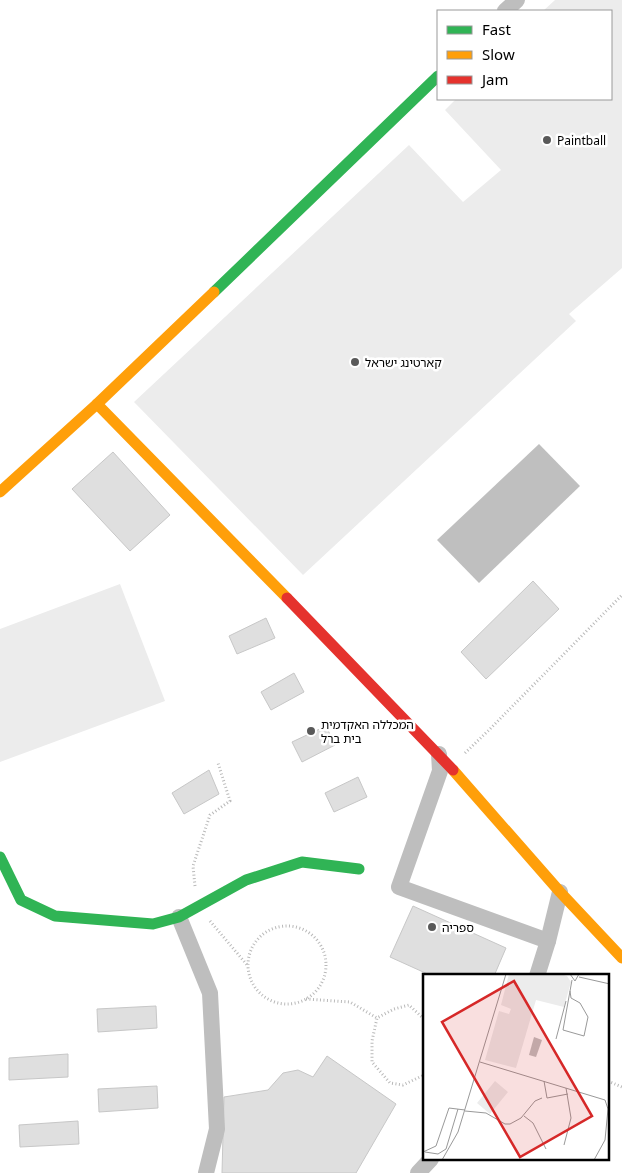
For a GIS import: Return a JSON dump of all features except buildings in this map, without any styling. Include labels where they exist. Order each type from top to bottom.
[{"type":"street","points":[[506,10],[517,0]]},
{"type":"street","points":[[0,492],[98,404],[437,77]]},
{"type":"street","points":[[98,404],[444,760],[560,892],[622,958]]},
{"type":"street","points":[[444,760],[399,887],[548,941]]},
{"type":"street","points":[[0,857],[20,900],[55,916],[153,924],[179,918],[246,880],[302,862],[359,869]]},
{"type":"street","points":[[537,974],[548,941],[560,892]]},
{"type":"street","points":[[179,918],[210,993],[217,1129],[206,1173]]},
{"type":"street","points":[[418,1173],[429,1160]]},
{"type":"path","points":[[444,760],[490,729],[622,594]]},
{"type":"path","points":[[218,763],[230,801],[210,815],[193,866],[198,906],[248,966]]},
{"type":"path","points":[[288,926],[300,928],[312,935],[320,944],[325,956],[326,968],[323,980],[316,991],[305,999],[293,1003],[280,1003],[267,999],[257,990],[251,979],[248,966],[250,953],[255,942],[264,933],[276,927],[288,926]]},
{"type":"path","points":[[305,999],[350,1002],[377,1018]]},
{"type":"path","points":[[423,1018],[409,1005],[394,1009],[377,1018],[372,1041],[372,1062],[390,1083],[403,1085],[423,1075]]},
{"type":"path","points":[[610,1082],[622,1087]]},
{"type":"shaded area","name":"קארטינג ישראל","points":[[555,0],[622,0],[622,268],[569,314],[576,321],[303,575],[134,402],[409,145],[463,202],[501,170],[445,110],[455,100],[612,100],[612,10],[544,10]]},
{"type":"shaded area","points":[[539,444],[580,486],[479,583],[437,540]]},
{"type":"shaded area","points":[[120,584],[165,701],[0,762],[0,629]]},
{"type":"traffic: fast","points":[[214,292],[437,77]]},
{"type":"traffic: fast","points":[[0,857],[21,900],[55,916],[153,924],[179,917],[246,880],[302,862],[359,869]]},
{"type":"traffic: slow","points":[[0,492],[97,404],[214,292]]},
{"type":"traffic: slow","points":[[97,404],[287,598]]},
{"type":"traffic: slow","points":[[453,770],[560,892],[622,958]]},
{"type":"traffic: jam","points":[[287,598],[453,770]]},
{"type":"place","name":"Paintball","points":[[547,140]]},
{"type":"place","name":"קארטינג ישראל","points":[[355,362]]},
{"type":"place","name":"המכללה האקדמית בית ברל","points":[[311,731]]},
{"type":"place","name":"ספריה","points":[[432,927]]}]
